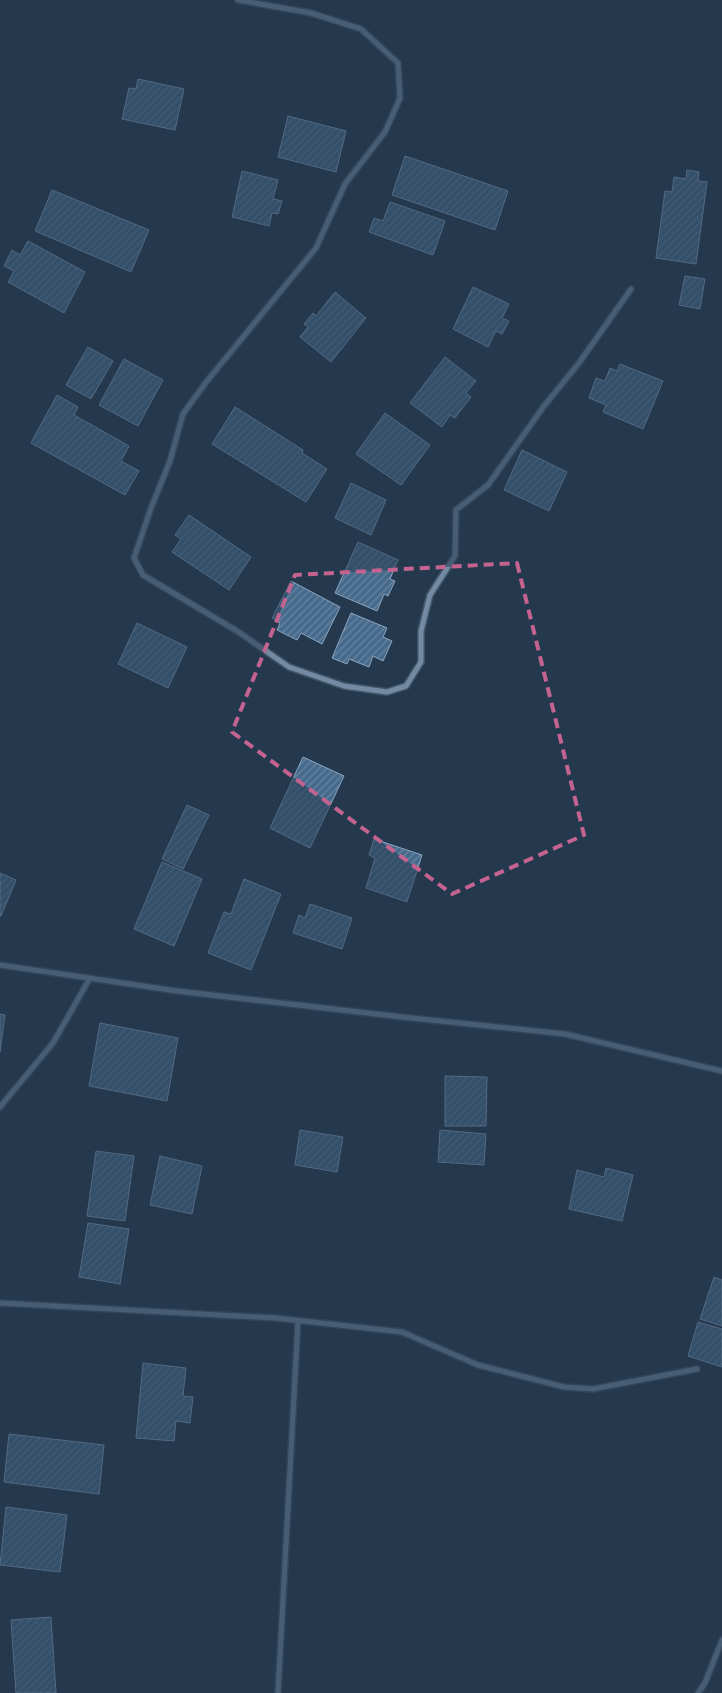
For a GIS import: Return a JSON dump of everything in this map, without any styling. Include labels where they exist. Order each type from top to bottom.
[{"type":"street","points":[[238,0],[311,13],[360,30],[398,63],[400,98],[385,132],[345,184],[316,248],[225,359],[183,414],[170,461],[134,558],[143,575],[236,631],[289,667],[344,686],[387,692],[406,686],[421,662],[421,631],[430,595],[455,556],[456,510],[488,485],[544,406],[579,363],[631,289]]},
{"type":"street","points":[[0,965],[206,995],[565,1034],[722,1071]]},
{"type":"street","points":[[0,1107],[53,1043],[90,978]]},
{"type":"street","points":[[0,1303],[127,1309],[298,1321],[402,1332],[478,1365],[564,1387],[592,1389],[697,1369]]},
{"type":"street","points":[[278,1693],[298,1321]]},
{"type":"street","points":[[698,1693],[705,1683],[722,1640]]},
{"type":"highlighted area","points":[[517,563],[584,835],[452,894],[232,732],[295,575]]},
{"type":"building","points":[[138,79],[184,89],[175,130],[122,119],[129,88],[136,89]]},
{"type":"building","points":[[288,116],[346,131],[336,172],[278,157]]},
{"type":"building","points":[[405,156],[508,191],[495,230],[392,195]]},
{"type":"building","points":[[687,170],[699,172],[698,181],[707,182],[696,264],[656,258],[665,191],[672,192],[674,177],[686,179]]},
{"type":"building","points":[[242,171],[278,180],[273,199],[282,201],[278,214],[272,213],[269,226],[232,217]]},
{"type":"building","points":[[52,190],[149,230],[131,272],[35,231]]},
{"type":"building","points":[[390,202],[445,221],[433,255],[369,232],[374,218],[383,221]]},
{"type":"building","points":[[28,241],[85,272],[64,313],[8,282],[14,271],[4,266],[12,250],[20,255]]},
{"type":"building","points":[[685,276],[705,279],[700,309],[679,305]]},
{"type":"building","points":[[473,287],[509,304],[502,318],[509,321],[502,334],[496,331],[488,347],[453,329]]},
{"type":"building","points":[[335,292],[366,318],[331,362],[300,337],[308,327],[304,324],[313,313],[316,316]]},
{"type":"building","points":[[88,347],[113,361],[91,399],[66,385]]},
{"type":"building","points":[[445,357],[476,381],[466,393],[471,397],[455,418],[450,415],[442,427],[410,403]]},
{"type":"building","points":[[124,359],[163,380],[138,426],[99,405]]},
{"type":"building","points":[[620,364],[663,381],[643,429],[603,412],[606,405],[589,398],[596,378],[605,381],[610,368],[617,371]]},
{"type":"building","points":[[57,395],[78,407],[74,415],[129,446],[121,461],[139,471],[125,495],[31,443]]},
{"type":"building","points":[[235,407],[303,450],[302,453],[327,469],[306,502],[212,444]]},
{"type":"building","points":[[385,413],[430,445],[401,485],[356,454]]},
{"type":"building","points":[[522,450],[567,472],[549,511],[504,490]]},
{"type":"building","points":[[351,483],[386,500],[371,535],[335,518]]},
{"type":"building","points":[[189,515],[251,557],[229,590],[172,552],[181,539],[175,535]]},
{"type":"building","points":[[358,542],[398,560],[390,579],[395,581],[388,596],[384,594],[377,611],[335,593]]},
{"type":"building","points":[[291,581],[340,607],[322,644],[301,633],[297,640],[277,630],[280,623],[272,618]]},
{"type":"building","points":[[351,613],[387,628],[383,637],[392,641],[383,661],[373,656],[369,667],[349,659],[347,664],[332,658]]},
{"type":"building","points":[[137,623],[187,647],[168,688],[118,664]]},
{"type":"building","points":[[303,757],[344,776],[310,848],[270,828]]},
{"type":"building","points":[[187,805],[209,815],[183,869],[162,859]]},
{"type":"building","points":[[374,839],[422,855],[407,902],[366,888],[375,858],[369,855]]},
{"type":"building","points":[[162,862],[202,879],[174,946],[134,929]]},
{"type":"building","points":[[0,873],[16,880],[1,916],[0,916]]},
{"type":"building","points":[[244,879],[281,894],[251,970],[208,953],[224,912],[231,914]]},
{"type":"building","points":[[310,904],[352,918],[342,949],[293,933],[299,915],[305,918]]},
{"type":"building","points":[[0,1014],[5,1015],[0,1052]]},
{"type":"building","points":[[100,1023],[178,1038],[167,1101],[89,1086]]},
{"type":"building","points":[[445,1076],[487,1077],[486,1126],[445,1126]]},
{"type":"building","points":[[300,1130],[343,1137],[337,1172],[295,1165]]},
{"type":"building","points":[[440,1130],[486,1134],[484,1165],[438,1162]]},
{"type":"building","points":[[96,1151],[134,1156],[125,1221],[87,1216]]},
{"type":"building","points":[[160,1156],[202,1166],[192,1214],[150,1205]]},
{"type":"building","points":[[606,1168],[633,1175],[622,1221],[569,1209],[577,1170],[604,1177]]},
{"type":"building","points":[[88,1223],[129,1229],[120,1284],[79,1277]]},
{"type":"building","points":[[714,1277],[722,1280],[722,1326],[700,1319]]},
{"type":"building","points":[[698,1322],[722,1329],[722,1367],[688,1356]]},
{"type":"building","points":[[143,1363],[186,1368],[183,1396],[193,1397],[190,1423],[176,1421],[174,1441],[136,1438]]},
{"type":"building","points":[[9,1434],[104,1445],[99,1494],[4,1482]]},
{"type":"building","points":[[6,1507],[67,1515],[60,1572],[0,1565]]},
{"type":"building","points":[[51,1617],[56,1693],[16,1693],[11,1620]]}]
